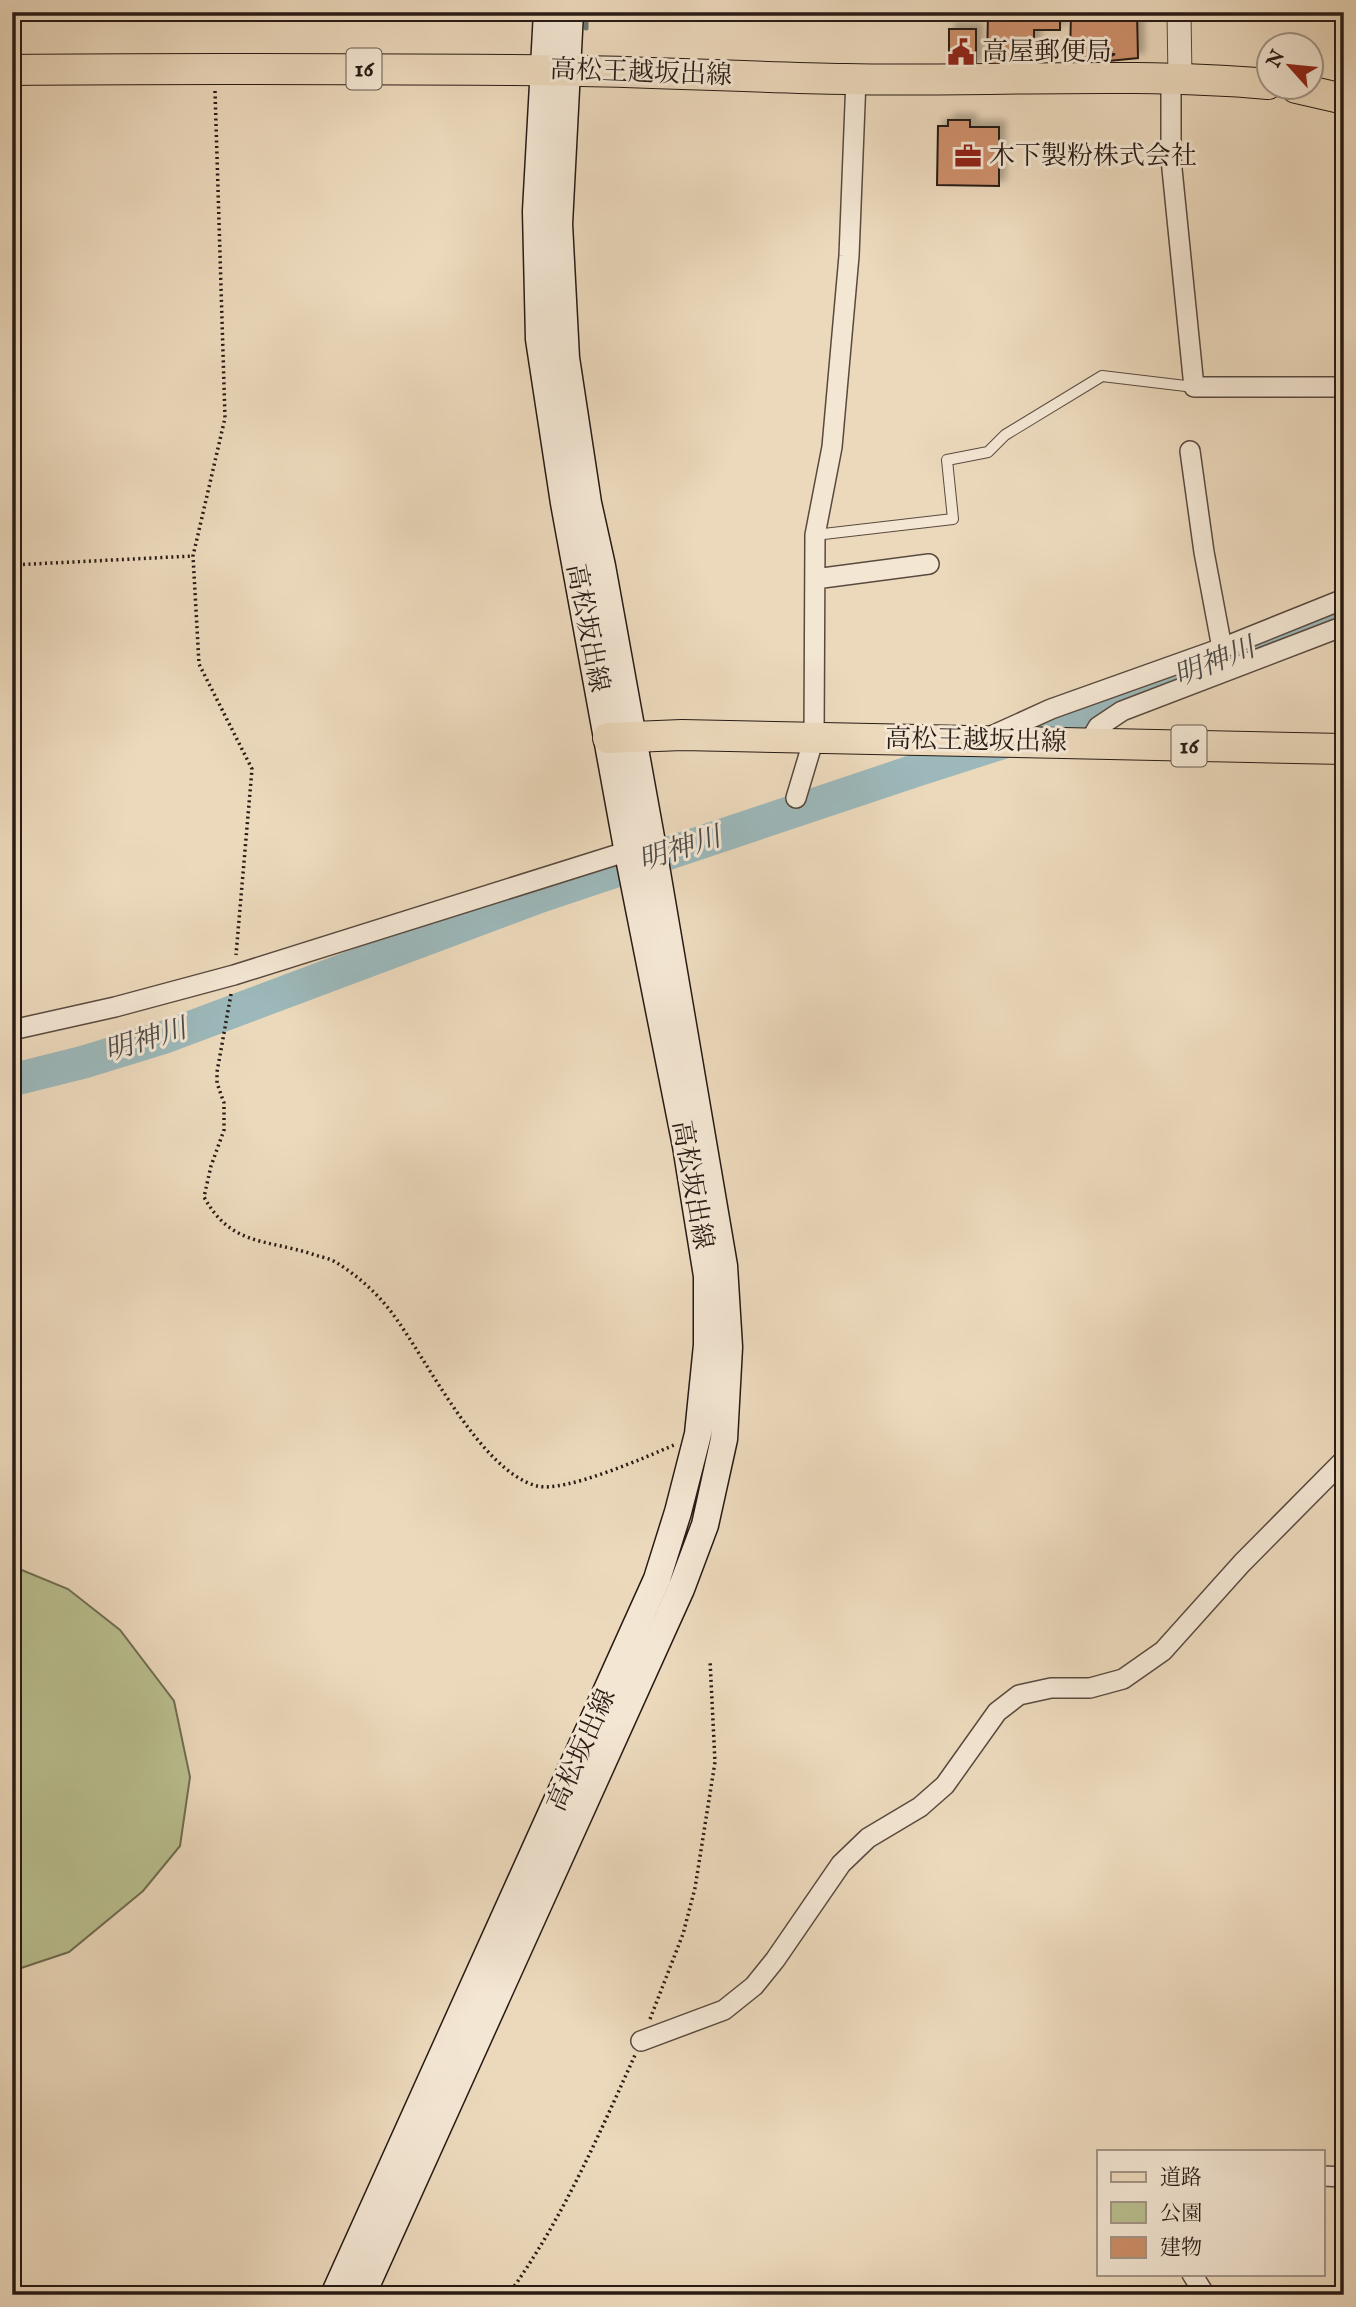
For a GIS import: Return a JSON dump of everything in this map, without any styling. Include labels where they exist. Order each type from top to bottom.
[{"type":"main road","name":"高松坂出線","points":[[547,12],[555,71]]},
{"type":"main road","name":"高松坂出線","points":[[362,2295],[681,1589],[705,1525],[724,1439],[729,1347],[724,1266],[620,737],[564,503],[539,338],[536,211],[555,71],[570,12]]},
{"type":"main road","name":"高松王越坂出線","points":[[12,70],[214,68],[555,71],[856,79],[1200,78],[1254,83]]},
{"type":"main road","points":[[1324,94],[1344,99]]},
{"type":"main road","name":"高松王越坂出線","points":[[620,737],[814,738],[1344,749]]},
{"type":"main road","name":"高松坂出線","points":[[334,2295],[639,1624],[657,1579],[678,1512],[698,1434],[707,1345],[707,1276],[642,856]]},
{"type":"street","points":[[1179,12],[1171,159],[1195,387],[1339,387]]},
{"type":"street","points":[[796,798],[814,738],[814,535],[832,447],[849,256],[856,79]]},
{"type":"street","points":[[1190,451],[1222,648]]},
{"type":"street","points":[[815,579],[920,571]]},
{"type":"street","points":[[979,741],[1051,709],[1222,648],[1344,599]]},
{"type":"street","points":[[1088,744],[1098,727],[1122,711],[1344,626]]},
{"type":"street","points":[[12,1030],[115,1007],[234,975],[642,856]]},
{"type":"street","points":[[641,2041],[724,2010],[754,1986],[775,1961],[841,1864],[868,1838],[920,1807],[945,1785],[997,1712],[1019,1695],[1051,1688],[1090,1688],[1123,1679],[1163,1651],[1242,1563],[1319,1482],[1344,1460]]},
{"type":"street","points":[[1324,2176],[1344,2177]]},
{"type":"street","points":[[1193,2276],[1205,2295]]},
{"type":"lane","points":[[814,535],[953,519],[947,460],[988,452],[1005,435],[1102,376],[1195,387]]},
{"type":"path","points":[[214,68],[225,418],[193,556],[199,664],[253,769],[234,975],[217,1072],[217,1083],[224,1104],[224,1130],[211,1166],[204,1197],[214,1215],[228,1228],[251,1239],[334,1261],[366,1283],[391,1311],[461,1418],[494,1459],[522,1479],[539,1487],[568,1483],[628,1465],[698,1434]]},
{"type":"path","points":[[12,565],[193,556]]},
{"type":"path","points":[[508,2295],[536,2256],[608,2114],[641,2041],[683,1934],[695,1888],[715,1762],[710,1660]]},
{"type":"green space","points":[[12,1566],[68,1589],[120,1630],[174,1701],[190,1777],[180,1846],[143,1891],[69,1952],[12,1971]]},
{"type":"building","name":"木下製粉株式会社","points":[[988,12],[1060,12],[1060,30],[1034,30],[1034,46],[1016,46],[1015,64],[987,64]]},
{"type":"building","points":[[1071,12],[1137,12],[1138,58],[1109,61],[1109,57],[1115,54],[1096,55],[1095,60],[1070,59]]},
{"type":"building","points":[[949,29],[976,29],[976,67],[949,67]]},
{"type":"building","name":"木下製粉株式会社","points":[[948,120],[970,120],[970,127],[999,127],[999,186],[937,185],[938,126],[948,126]]},
{"type":"waterway","points":[[586,12],[586,28]]},
{"type":"waterway","name":"明神川","points":[[12,1080],[162,1038],[541,896],[1070,721],[1344,612]]},
{"type":"place","name":"高屋郵便局","points":[[961,52]]},
{"type":"place","name":"木下製粉株式会社","points":[[968,156]]}]
